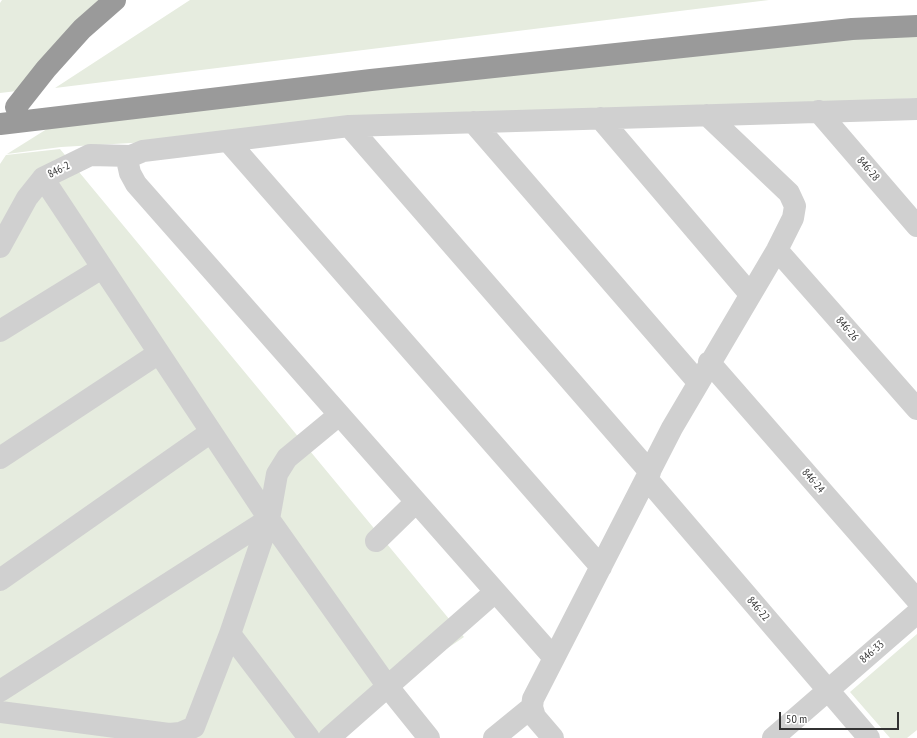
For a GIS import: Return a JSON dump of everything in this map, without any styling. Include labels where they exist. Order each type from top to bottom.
[{"type":"highway","points":[[16,107],[46,69],[82,29],[115,0]]},
{"type":"highway","points":[[0,124],[370,80],[852,29],[917,26]]},
{"type":"street","name":"846-2","points":[[0,247],[27,198],[43,178],[90,155],[131,156],[144,151],[349,126],[917,109]]},
{"type":"street","name":"846-28","points":[[818,111],[917,226]]},
{"type":"street","points":[[553,738],[533,712],[533,699],[649,476],[672,428],[709,362],[777,250],[793,218],[795,206],[789,193],[707,115]]},
{"type":"street","points":[[600,118],[750,294]]},
{"type":"street","points":[[473,122],[698,382]]},
{"type":"street","name":"846-22","points":[[349,126],[649,476],[869,738]]},
{"type":"street","points":[[228,141],[601,567]]},
{"type":"street","points":[[131,156],[128,164],[130,173],[136,184],[554,658]]},
{"type":"street","points":[[43,178],[269,519],[388,687],[429,738]]},
{"type":"street","name":"846-26","points":[[777,250],[917,409]]},
{"type":"street","points":[[0,331],[102,268]]},
{"type":"street","points":[[0,458],[158,353]]},
{"type":"street","name":"846-24","points":[[709,362],[917,600]]},
{"type":"street","points":[[0,712],[169,734],[199,733],[230,634],[269,519],[277,474],[288,458],[339,415]]},
{"type":"street","points":[[0,580],[211,432]]},
{"type":"street","points":[[376,541],[416,502]]},
{"type":"street","points":[[0,691],[269,519]]},
{"type":"street","points":[[330,738],[495,592]]},
{"type":"street","name":"846-33","points":[[773,738],[917,613]]},
{"type":"street","points":[[230,634],[308,738]]},
{"type":"street","points":[[494,738],[533,712]]},
{"type":"shaded area","points":[[2,0],[106,0],[17,91],[0,93],[0,3]]},
{"type":"shaded area","points":[[190,0],[769,0],[55,88]]},
{"type":"shaded area","points":[[917,31],[917,98],[61,147],[7,154],[58,122]]},
{"type":"shaded area","points":[[60,149],[464,637],[315,738],[0,738],[0,164],[6,155]]},
{"type":"shaded area","points":[[917,634],[917,730],[907,738],[890,738],[850,692]]}]
